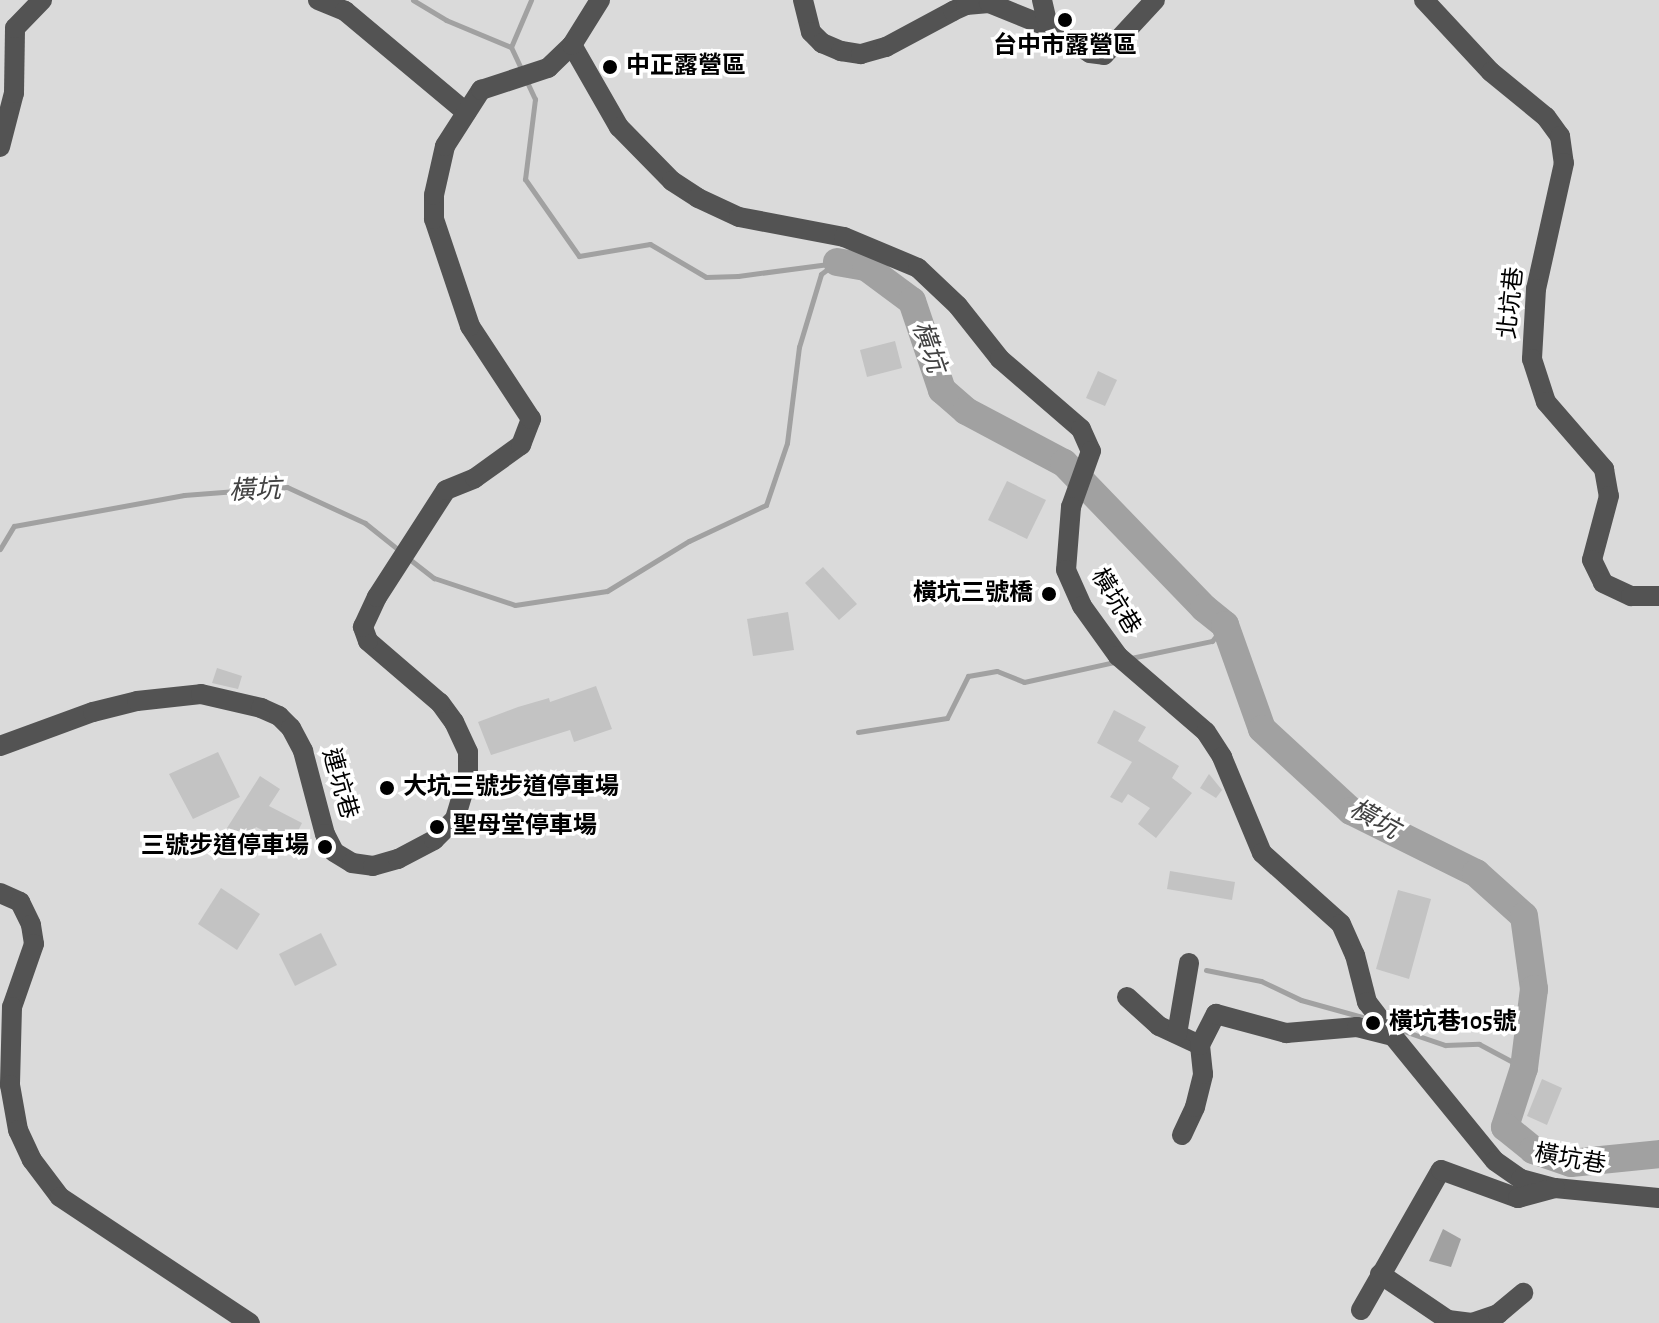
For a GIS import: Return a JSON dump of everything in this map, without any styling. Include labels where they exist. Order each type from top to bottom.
[{"type":"street","points":[[0,147],[14,93],[15,28],[42,0]]},
{"type":"street","points":[[318,0],[345,11],[466,112],[481,90],[548,68],[572,45],[600,0]]},
{"type":"street","points":[[803,0],[811,32],[822,43],[861,54],[912,35],[966,5],[989,3],[1048,27],[1090,53],[1104,55],[1155,0]]},
{"type":"street","points":[[1042,0],[1048,27]]},
{"type":"street","name":"北坑巷","points":[[1424,0],[1491,72],[1546,117],[1560,136],[1564,163],[1536,289],[1532,359],[1546,402],[1604,469],[1609,496],[1592,560],[1603,583],[1631,596],[1659,596]]},
{"type":"street","name":"橫坑巷","points":[[572,45],[619,127],[672,181],[698,198],[739,217],[844,237],[918,268],[958,306],[1000,359],[1081,429],[1091,451],[1071,507],[1066,570],[1082,606],[1118,656],[1206,732],[1222,757],[1262,853],[1341,924],[1355,955],[1367,1002],[1495,1161],[1521,1179],[1555,1188],[1659,1198]]},
{"type":"street","name":"連坑巷","points":[[0,746],[93,712],[137,701],[201,694],[261,708],[279,716],[298,740],[334,852],[352,863],[373,866],[398,859],[434,840],[455,819],[468,776],[468,752],[454,722],[440,703],[368,641],[363,627],[377,597],[446,490],[475,478],[521,445],[531,419],[470,326],[434,219],[434,195],[445,146],[466,112]]},
{"type":"street","points":[[0,893],[20,902],[31,925],[34,944],[12,1007],[10,1085],[18,1130],[32,1160],[60,1197],[250,1323]]},
{"type":"street","points":[[1177,1034],[1189,963]]},
{"type":"street","points":[[1127,997],[1159,1026],[1200,1045]]},
{"type":"street","points":[[1182,1135],[1195,1107],[1203,1074],[1200,1045],[1216,1014],[1286,1033],[1357,1027],[1393,1036]]},
{"type":"street","points":[[1361,1310],[1441,1170],[1518,1198],[1555,1188]]},
{"type":"street","points":[[1380,1274],[1448,1320],[1472,1323],[1498,1314],[1523,1293]]},
{"type":"shaded area","points":[[0,0],[1659,0],[1659,1323],[0,1323]]},
{"type":"shaded area","points":[[1443,1229],[1461,1239],[1451,1267],[1429,1261]]},
{"type":"building","points":[[895,341],[902,368],[867,377],[860,350]]},
{"type":"building","points":[[1098,371],[1117,380],[1105,406],[1086,398]]},
{"type":"building","points":[[1007,481],[1046,500],[1027,539],[988,520]]},
{"type":"building","points":[[823,567],[857,604],[839,620],[805,583]]},
{"type":"building","points":[[788,612],[794,650],[753,656],[747,619]]},
{"type":"building","points":[[217,668],[242,676],[238,689],[212,683]]},
{"type":"building","points":[[596,686],[612,729],[574,742],[570,730],[491,755],[478,722],[518,707],[549,698],[550,702]]},
{"type":"building","points":[[1114,710],[1146,727],[1138,741],[1179,766],[1172,778],[1192,793],[1156,838],[1138,824],[1150,808],[1128,794],[1122,803],[1110,797],[1132,762],[1097,743]]},
{"type":"building","points":[[218,752],[240,797],[193,819],[169,774]]},
{"type":"building","points":[[1209,774],[1222,790],[1216,798],[1200,788]]},
{"type":"building","points":[[260,776],[280,789],[269,806],[302,823],[291,845],[256,827],[247,841],[227,828]]},
{"type":"building","points":[[1170,871],[1235,882],[1232,900],[1167,889]]},
{"type":"building","points":[[221,888],[260,914],[237,950],[198,924]]},
{"type":"building","points":[[1398,890],[1431,899],[1409,979],[1376,969]]},
{"type":"building","points":[[321,933],[337,965],[295,986],[279,954]]},
{"type":"building","points":[[1542,1079],[1562,1088],[1547,1125],[1527,1116]]},
{"type":"waterway","points":[[413,0],[446,20],[511,47],[523,73]]},
{"type":"waterway","points":[[511,47],[531,0]]},
{"type":"waterway","points":[[527,82],[535,99],[525,179],[579,256],[650,244],[706,277],[738,276],[836,263]]},
{"type":"waterway","name":"橫坑","points":[[408,558],[434,578],[515,605],[607,591],[689,541],[766,505],[787,443],[799,347],[821,274],[837,262]]},
{"type":"waterway","name":"橫坑","points":[[837,262],[866,267],[912,301],[942,390],[966,411],[1064,463],[1204,608],[1225,625],[1262,729],[1351,811],[1476,873],[1524,916],[1534,989],[1524,1068],[1505,1127],[1533,1150],[1571,1163],[1659,1154]]},
{"type":"waterway","name":"橫坑","points":[[0,549],[14,526],[184,495],[287,487],[365,523],[400,551]]},
{"type":"waterway","points":[[1131,658],[1212,641],[1225,625]]},
{"type":"waterway","points":[[858,732],[947,718],[968,676],[997,671],[1024,682],[1114,662]]},
{"type":"waterway","points":[[1206,970],[1261,981],[1301,1000],[1373,1020]]},
{"type":"waterway","points":[[1398,1029],[1445,1045],[1479,1044],[1524,1068]]},
{"type":"place","name":"台中市露營區","points":[[1065,20]]},
{"type":"place","name":"中正露營區","points":[[610,67]]},
{"type":"place","name":"橫坑三號橋","points":[[1049,594]]},
{"type":"place","name":"大坑三號步道停車場","points":[[387,788]]},
{"type":"place","name":"聖母堂停車場","points":[[437,827]]},
{"type":"place","name":"三號步道停車場","points":[[325,847]]},
{"type":"place","name":"橫坑巷105號","points":[[1373,1023]]}]
